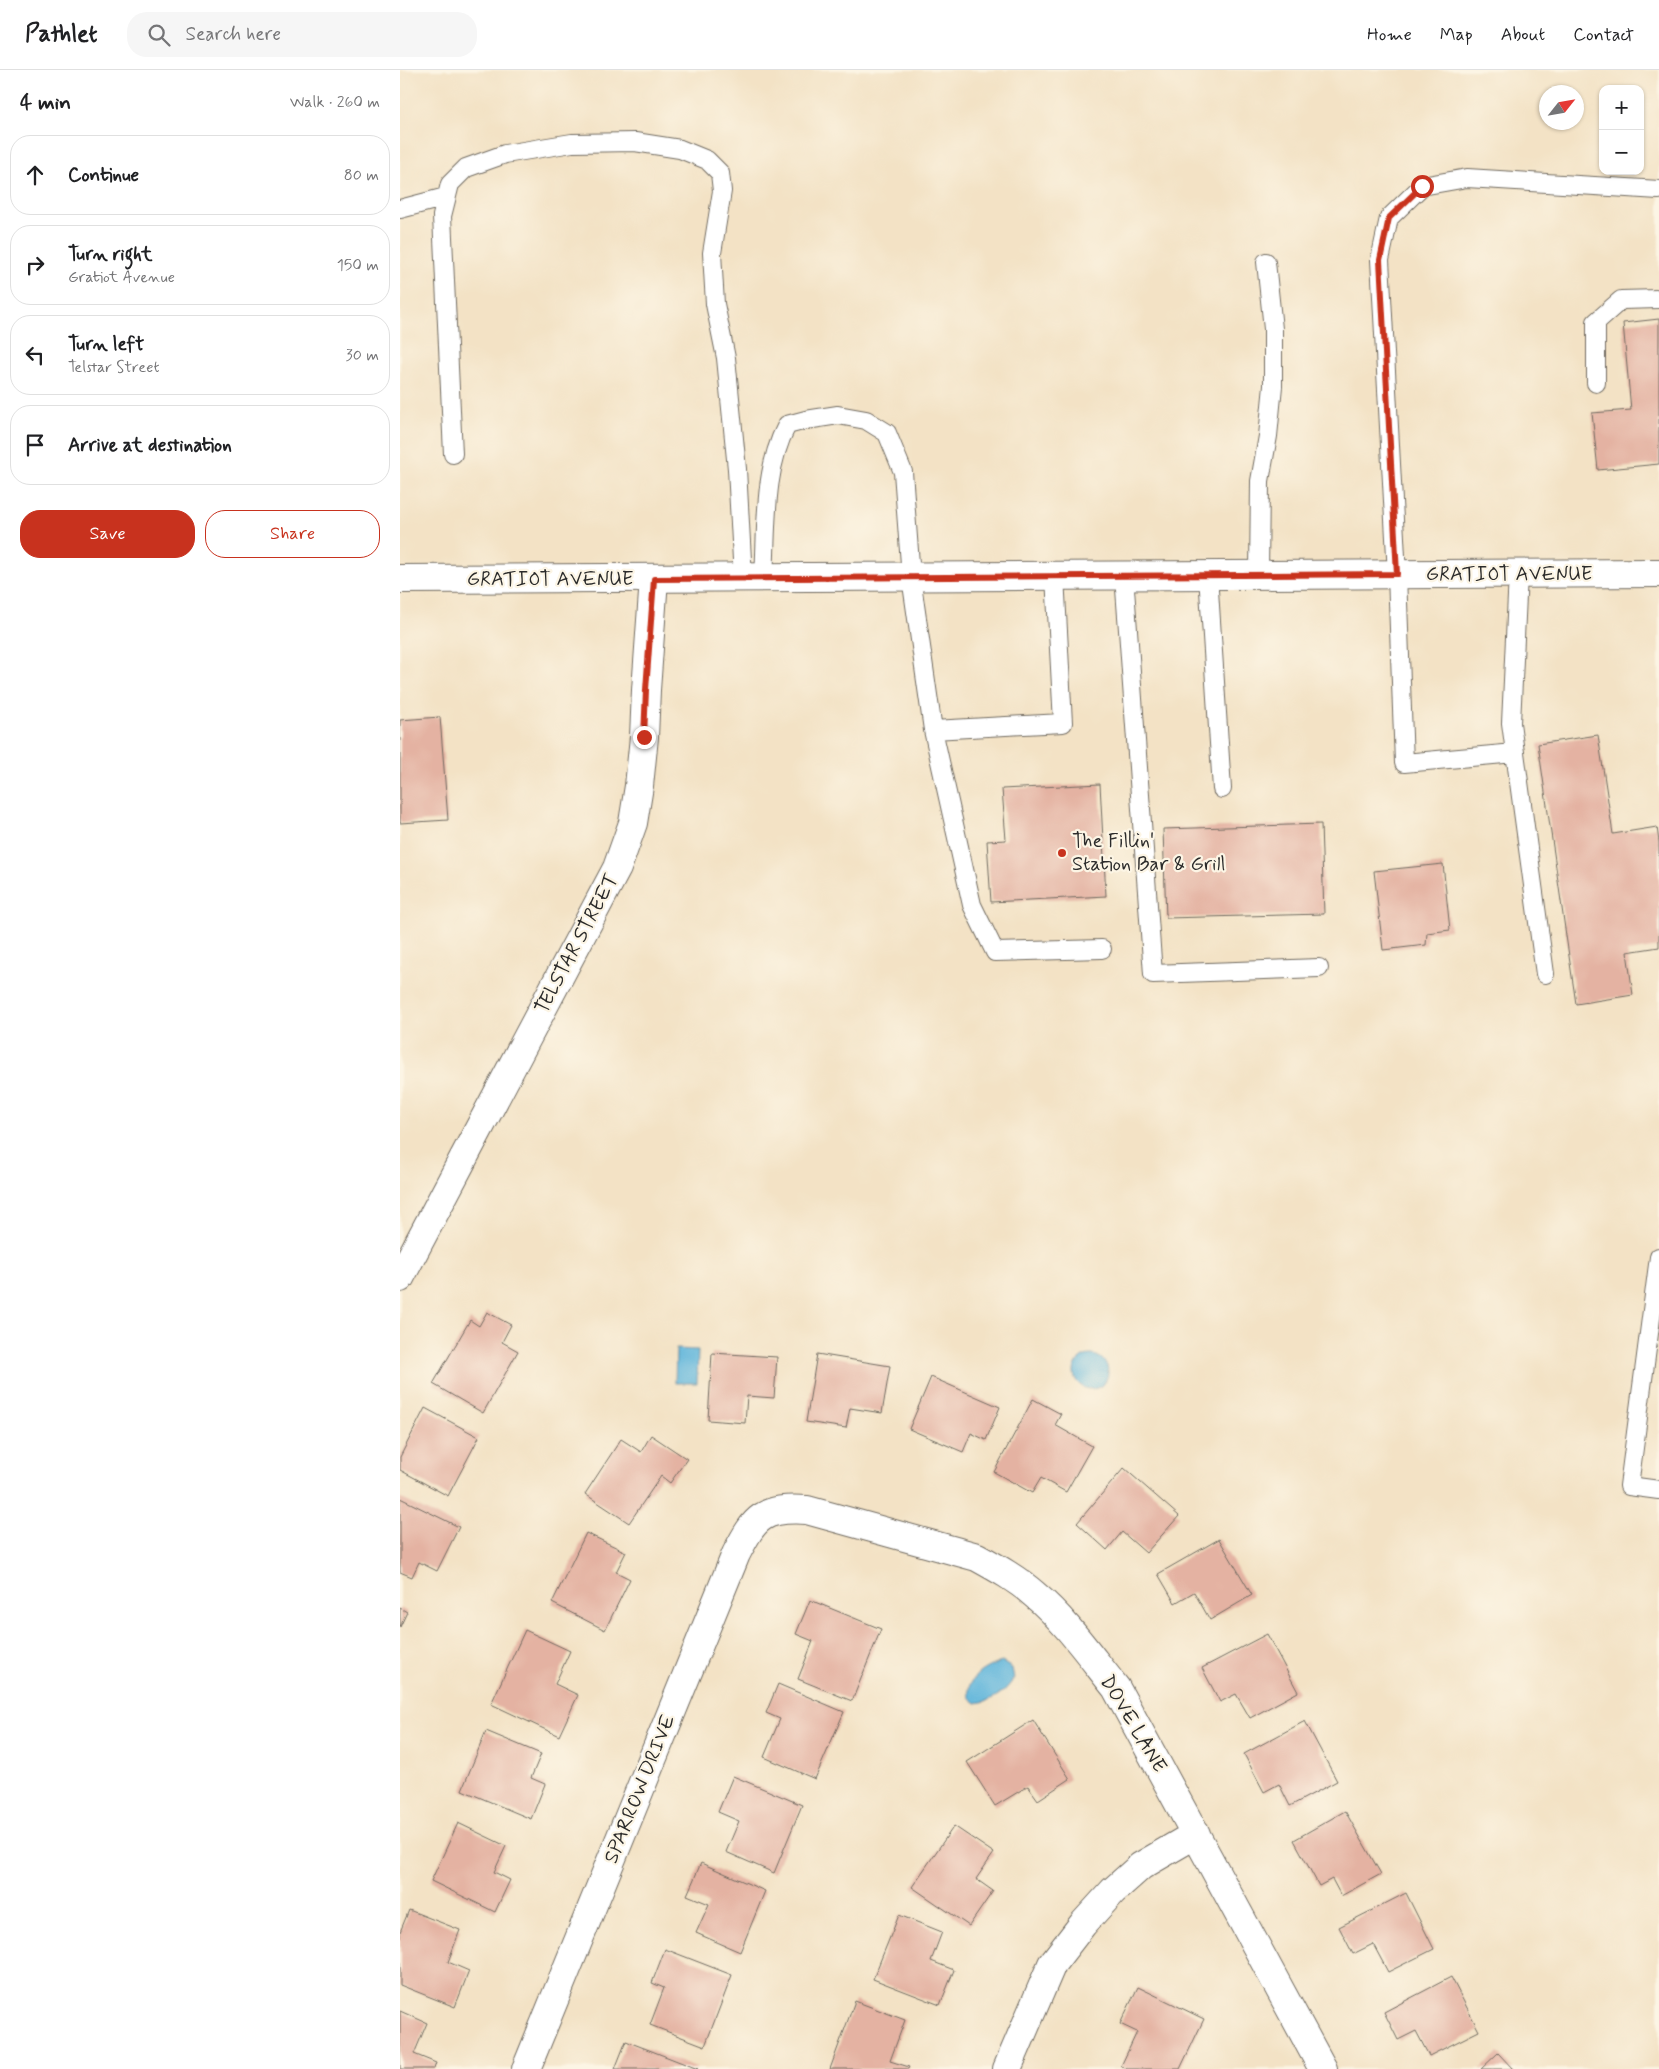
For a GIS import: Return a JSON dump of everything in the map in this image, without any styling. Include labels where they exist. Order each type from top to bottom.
[{"type":"street","name":"GRATIOT AVENUE","points":[[400,579],[1659,573]]},
{"type":"street","name":"TELSTAR STREET","points":[[400,1278],[617,868],[633,823],[639,786],[654,579]]},
{"type":"street","name":"DOVE LANE","points":[[763,1515],[786,1508],[807,1510],[977,1557],[1002,1570],[1041,1601],[1072,1633],[1116,1688],[1323,2069]]},
{"type":"street","name":"SPARROW DRIVE","points":[[526,2069],[736,1554],[749,1529],[763,1515]]},
{"type":"street","points":[[1007,2069],[1052,1964],[1083,1924],[1113,1891],[1141,1866],[1196,1834]]},
{"type":"lane","points":[[453,454],[442,216],[450,184],[466,168],[505,154],[572,143],[635,142],[680,149],[707,160],[720,173],[722,191],[712,253],[715,304],[726,358],[736,469],[754,578]]},
{"type":"lane","points":[[1515,753],[1404,763],[1397,574],[1380,260],[1389,218],[1422,186],[1468,178],[1659,190]]},
{"type":"lane","points":[[400,209],[446,197]]},
{"type":"lane","points":[[1259,575],[1260,481],[1268,436],[1273,386],[1273,329],[1266,262]]},
{"type":"lane","points":[[1596,383],[1596,322],[1621,300],[1659,299]]},
{"type":"lane","points":[[754,578],[770,478],[778,442],[787,425],[838,415],[866,420],[888,433],[903,472],[911,577],[933,730],[972,905],[995,952],[1102,949]]},
{"type":"lane","points":[[1518,574],[1511,723],[1546,974]]},
{"type":"lane","points":[[1208,575],[1222,789]]},
{"type":"lane","points":[[933,730],[1063,722],[1055,576]]},
{"type":"lane","points":[[1124,576],[1153,974],[1319,968]]},
{"type":"lane","points":[[1659,1257],[1629,1486],[1659,1490]]},
{"type":"water","points":[[676,1349],[698,1350],[697,1383],[675,1383]]},
{"type":"water","points":[[1091,1355],[1098,1356],[1103,1360],[1107,1365],[1107,1379],[1103,1384],[1098,1388],[1091,1389],[1084,1388],[1079,1384],[1075,1379],[1074,1372],[1075,1365],[1079,1360],[1084,1356]]},
{"type":"water","points":[[1002,1662],[1012,1668],[1014,1678],[1007,1688],[998,1695],[976,1703],[969,1697],[970,1684],[983,1670]]},
{"type":"building","points":[[1659,319],[1659,464],[1598,470],[1592,413],[1631,410],[1623,323]]},
{"type":"building","points":[[440,717],[448,820],[400,823],[400,720]]},
{"type":"building","points":[[1598,735],[1613,834],[1657,827],[1659,842],[1659,947],[1627,952],[1633,995],[1576,1004],[1538,744]]},
{"type":"building","points":[[1100,784],[1106,896],[991,902],[987,841],[1006,840],[1002,789]]},
{"type":"building","points":[[1321,824],[1324,914],[1166,918],[1163,829]]},
{"type":"building","points":[[1443,864],[1450,930],[1427,933],[1426,945],[1383,950],[1374,871]]},
{"type":"building","points":[[487,1312],[511,1325],[502,1342],[518,1351],[483,1413],[433,1384],[470,1320],[479,1326]]},
{"type":"building","points":[[712,1353],[777,1357],[774,1398],[747,1396],[745,1423],[708,1420]]},
{"type":"building","points":[[817,1354],[890,1366],[882,1413],[850,1408],[846,1428],[806,1422]]},
{"type":"building","points":[[931,1377],[1000,1407],[986,1440],[971,1433],[963,1452],[909,1429]]},
{"type":"building","points":[[1033,1399],[1061,1414],[1055,1425],[1092,1446],[1066,1492],[1041,1478],[1032,1493],[994,1472]]},
{"type":"building","points":[[425,1408],[479,1437],[448,1496],[400,1470],[400,1457]]},
{"type":"building","points":[[651,1435],[687,1459],[670,1483],[661,1476],[629,1523],[585,1494],[621,1439],[641,1452]]},
{"type":"building","points":[[1124,1468],[1179,1516],[1146,1553],[1122,1532],[1107,1550],[1077,1523]]},
{"type":"building","points":[[400,1498],[459,1527],[437,1571],[419,1562],[412,1577],[400,1572]]},
{"type":"building","points":[[586,1533],[626,1552],[616,1572],[630,1579],[605,1630],[552,1603]]},
{"type":"building","points":[[1219,1539],[1252,1595],[1210,1620],[1194,1592],[1175,1603],[1158,1574]]},
{"type":"building","points":[[810,1600],[881,1629],[852,1701],[798,1679],[813,1641],[796,1634]]},
{"type":"building","points":[[400,1608],[407,1612],[400,1627]]},
{"type":"building","points":[[525,1630],[570,1651],[555,1684],[578,1695],[559,1736],[491,1704]]},
{"type":"building","points":[[1267,1634],[1298,1692],[1250,1718],[1236,1694],[1220,1702],[1202,1668]]},
{"type":"building","points":[[778,1684],[844,1712],[815,1779],[764,1757],[780,1719],[766,1713]]},
{"type":"building","points":[[1033,1720],[1070,1779],[1038,1800],[1028,1786],[995,1806],[967,1762]]},
{"type":"building","points":[[1305,1721],[1337,1781],[1290,1806],[1279,1784],[1264,1792],[1244,1754]]},
{"type":"building","points":[[486,1731],[541,1754],[531,1778],[545,1784],[531,1819],[462,1790]]},
{"type":"building","points":[[733,1776],[802,1805],[774,1873],[726,1852],[739,1821],[718,1812]]},
{"type":"building","points":[[1345,1811],[1381,1874],[1341,1896],[1332,1879],[1319,1886],[1294,1840]]},
{"type":"building","points":[[458,1823],[506,1846],[494,1872],[510,1880],[495,1912],[431,1881]]},
{"type":"building","points":[[954,1826],[994,1853],[976,1879],[993,1891],[969,1926],[912,1887]]},
{"type":"building","points":[[701,1863],[765,1891],[740,1952],[696,1933],[709,1904],[687,1895]]},
{"type":"building","points":[[1406,1893],[1434,1949],[1388,1972],[1373,1944],[1353,1954],[1339,1927]]},
{"type":"building","points":[[409,1910],[460,1930],[448,1962],[469,1971],[455,2007],[400,1985],[400,1932]]},
{"type":"building","points":[[899,1915],[942,1932],[931,1961],[954,1970],[940,2005],[873,1979]]},
{"type":"building","points":[[665,1949],[732,1975],[705,2046],[650,2025],[664,1988],[652,1983]]},
{"type":"building","points":[[1451,1977],[1479,2031],[1429,2056],[1416,2031],[1398,2040],[1384,2012]]},
{"type":"building","points":[[1138,1987],[1204,2019],[1180,2069],[1127,2069],[1121,2066],[1137,2032],[1120,2024]]},
{"type":"building","points":[[855,2001],[905,2020],[890,2061],[909,2067],[908,2069],[830,2069]]},
{"type":"building","points":[[400,2011],[427,2023],[414,2054],[436,2063],[434,2069],[400,2069]]},
{"type":"building","points":[[626,2041],[698,2069],[615,2069]]},
{"type":"building","points":[[1498,2053],[1513,2069],[1481,2069]]},
{"type":"place","name":"The Fillin' Station Bar & Grill","points":[[1062,853]]},
{"type":"route","points":[[644,737],[654,579],[1397,574],[1380,260],[1389,218],[1422,186]]}]
